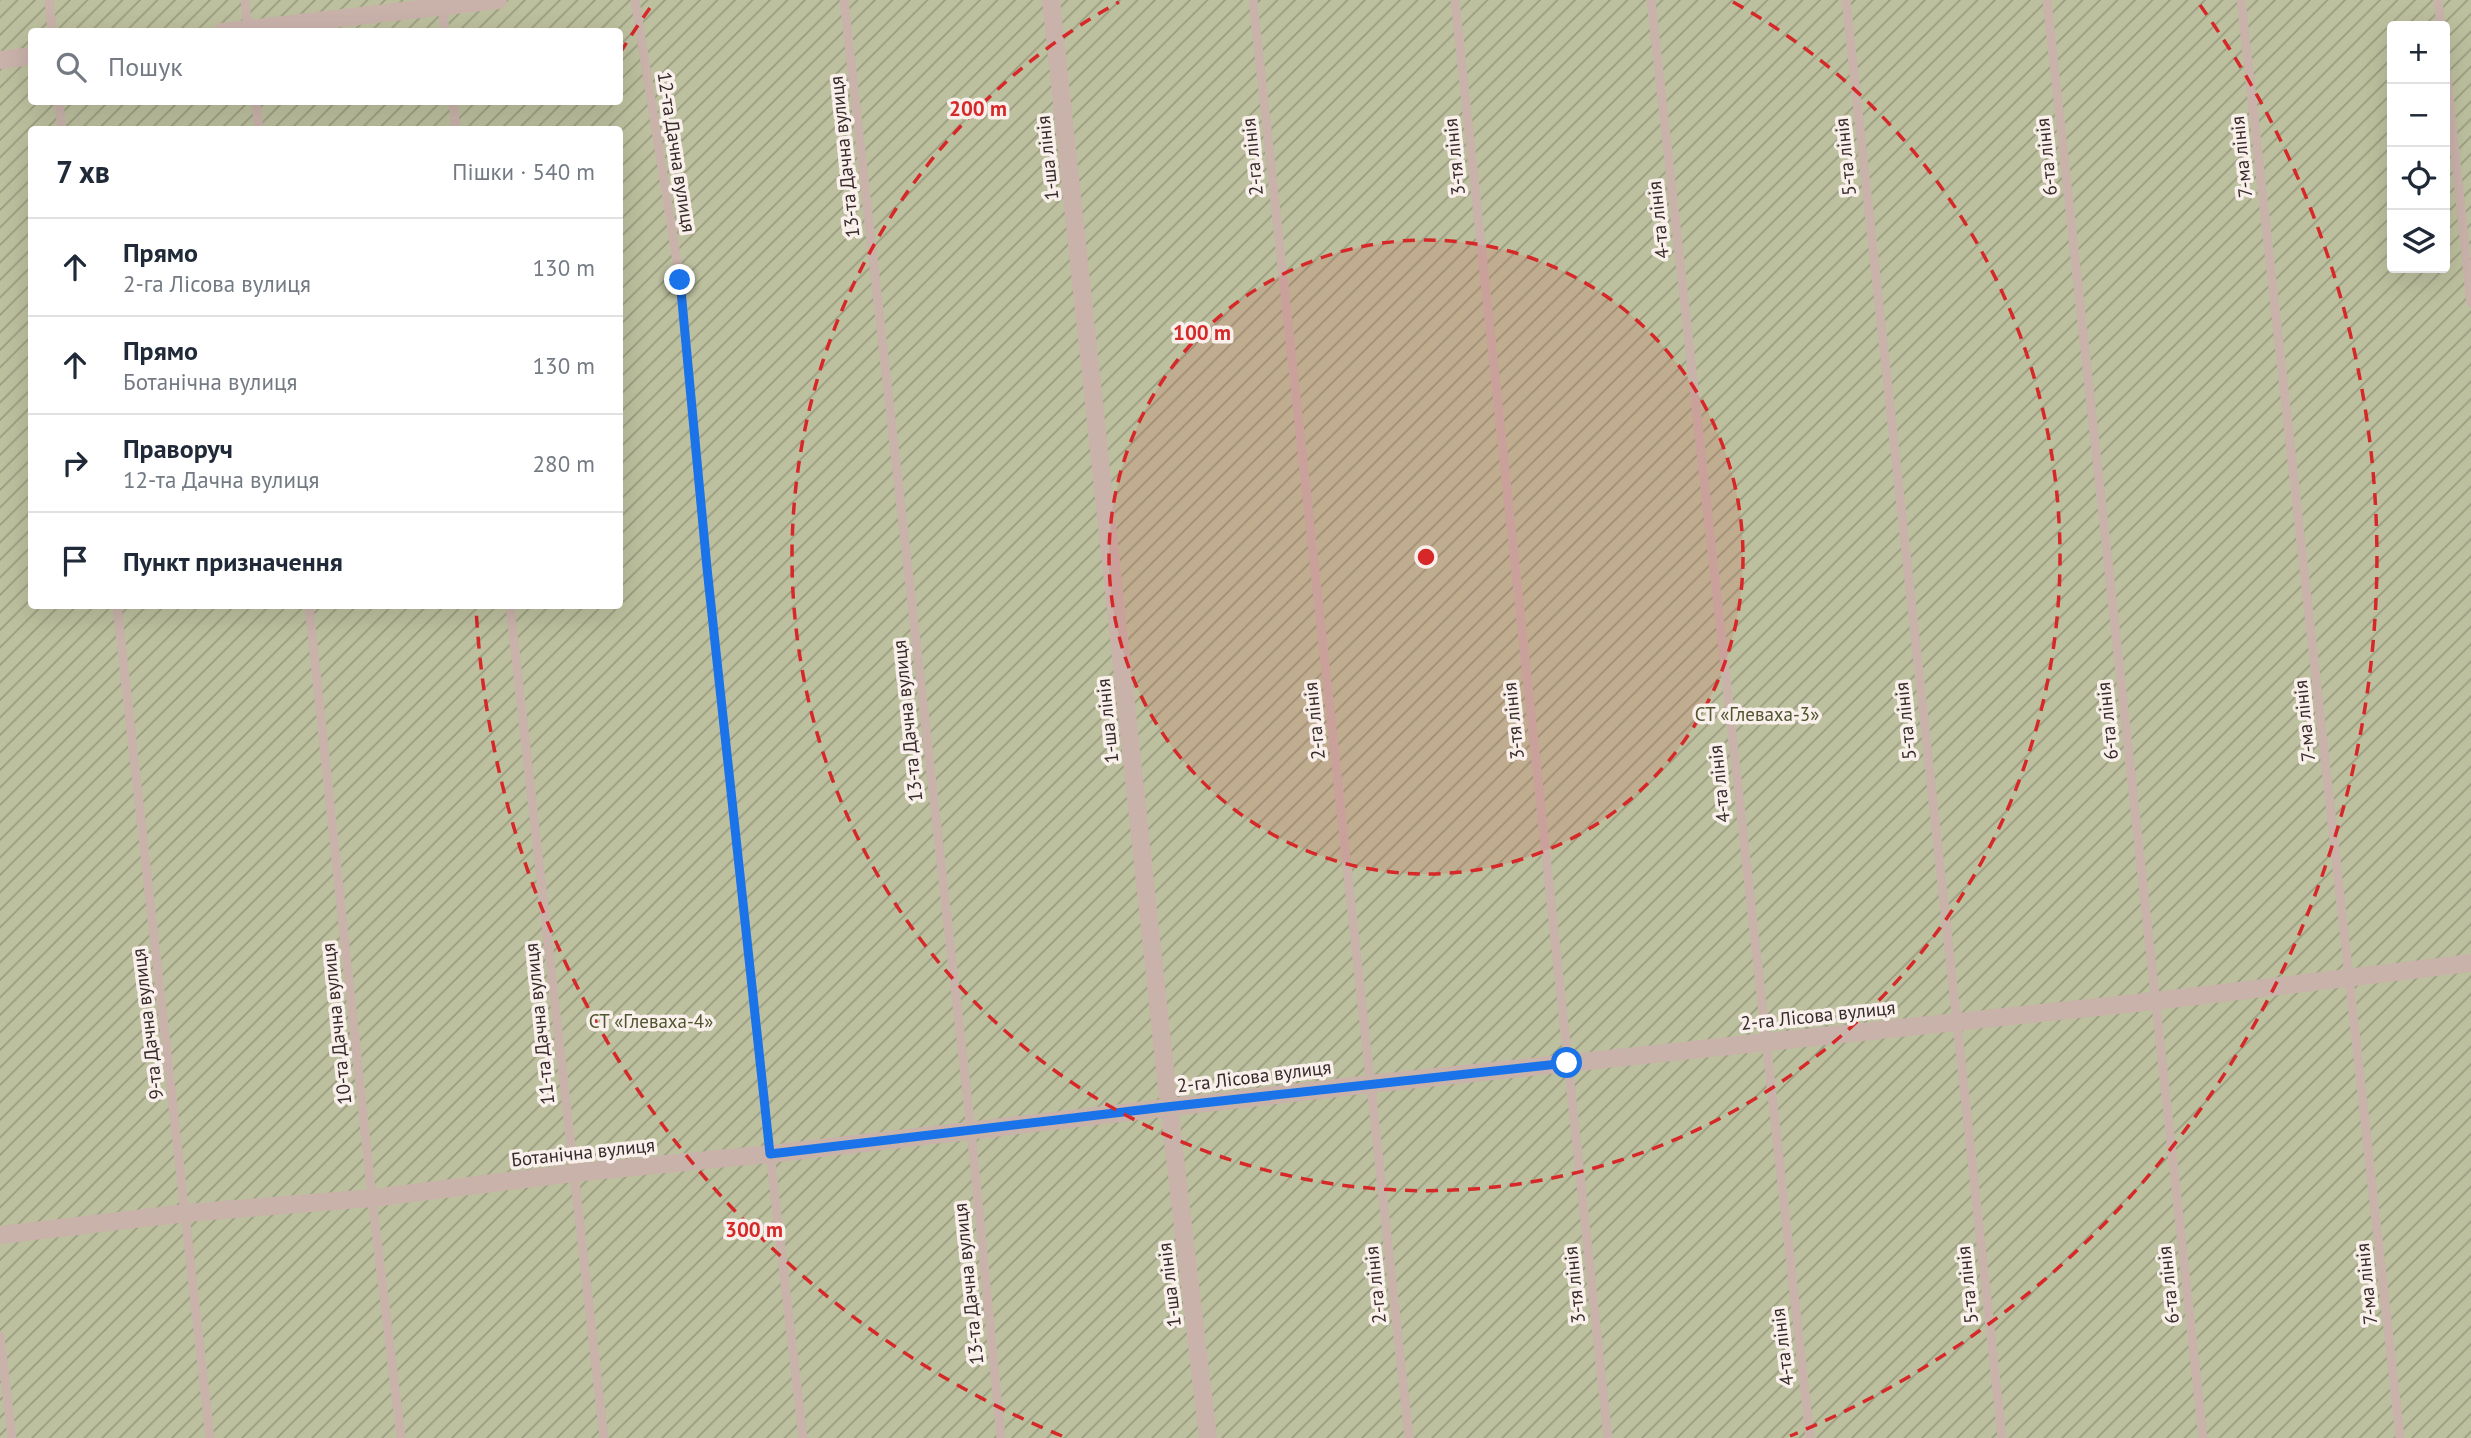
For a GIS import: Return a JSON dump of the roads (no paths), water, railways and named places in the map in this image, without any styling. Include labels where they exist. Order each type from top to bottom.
[{"type":"street","points":[[262,28],[442,3],[498,0]]},
{"type":"street","name":"1-ша лінія","points":[[1051,0],[1169,1107],[1208,1438]]},
{"type":"street","points":[[0,60],[28,56]]},
{"type":"street","name":"2-га Лісова вулиця","points":[[1169,1107],[2155,1001],[2471,963]]},
{"type":"street","name":"Ботанічна вулиця","points":[[0,1235],[186,1213],[372,1198],[1169,1107]]},
{"type":"lane","points":[[49,0],[52,28]]},
{"type":"lane","points":[[245,0],[248,28]]},
{"type":"lane","name":"12-та Дачна вулиця","points":[[635,0],[680,280],[707,568],[803,1438]]},
{"type":"lane","name":"13-та Дачна вулиця","points":[[844,0],[971,1130],[1001,1438]]},
{"type":"lane","name":"2-га лінія","points":[[1253,0],[1409,1438]]},
{"type":"lane","name":"3-тя лінія","points":[[1455,0],[1608,1438]]},
{"type":"lane","name":"4-та лінія","points":[[1651,0],[1810,1438]]},
{"type":"lane","name":"5-та лінія","points":[[1846,0],[2002,1438]]},
{"type":"lane","name":"6-та лінія","points":[[2047,0],[2203,1438]]},
{"type":"lane","name":"7-ма лінія","points":[[2241,0],[2400,1438]]},
{"type":"lane","points":[[2438,0],[2440,21]]},
{"type":"lane","points":[[442,3],[445,28]]},
{"type":"lane","points":[[2448,84],[2471,303]]},
{"type":"lane","points":[[59,105],[62,126]]},
{"type":"lane","points":[[256,105],[259,126]]},
{"type":"lane","points":[[453,105],[456,126]]},
{"type":"lane","name":"9-та Дачна вулиця","points":[[117,609],[210,1438]]},
{"type":"lane","name":"10-та Дачна вулиця","points":[[309,609],[372,1198],[401,1438]]},
{"type":"lane","name":"11-та Дачна вулиця","points":[[510,609],[604,1438]]},
{"type":"lane","points":[[0,1336],[12,1438]]},
{"type":"park label","name":"СТ «Глеваха-3»","points":[[1757,714]]},
{"type":"park label","name":"СТ «Глеваха-4»","points":[[651,1021]]}]
